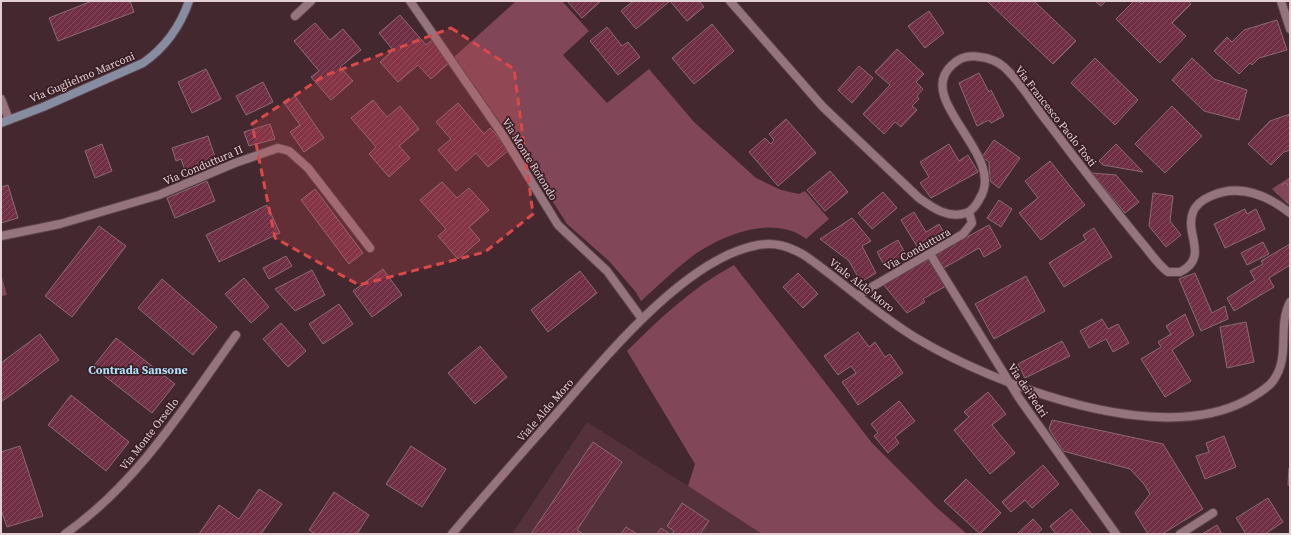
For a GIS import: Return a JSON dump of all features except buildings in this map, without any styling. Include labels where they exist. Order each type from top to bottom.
[{"type":"main road","name":"Via Guglielmo Marconi","points":[[5,121],[130,70],[143,63],[155,55],[173,34],[189,1]]},
{"type":"street","points":[[295,16],[311,1]]},
{"type":"street","name":"Via Monte Rotondo","points":[[410,1],[502,134],[558,225],[607,271],[642,319]]},
{"type":"street","points":[[730,1],[823,107],[919,198],[933,208],[946,214],[969,212]]},
{"type":"street","points":[[1281,1],[1290,29]]},
{"type":"street","name":"Via Francesco Paolo Tosti","points":[[969,212],[984,193],[985,175],[979,157],[950,109],[944,95],[943,83],[945,74],[953,63],[965,57],[975,56],[991,59],[1008,72],[1099,189],[1168,272],[1180,272],[1188,267],[1193,260],[1196,251],[1192,224],[1193,212],[1198,204],[1208,197],[1228,190],[1242,190],[1267,199],[1290,213]]},
{"type":"street","points":[[1,99],[5,121]]},
{"type":"street","name":"Via Conduttura II","points":[[1,236],[60,224],[159,195],[235,163],[278,148],[289,151],[308,168],[370,248]]},
{"type":"street","name":"Via Conduttura","points":[[858,296],[966,231],[972,220],[969,212]]},
{"type":"street","name":"Viale Aldo Moro","points":[[452,534],[582,384],[642,319],[672,292],[700,271],[745,248],[768,244],[785,246],[804,255],[915,337],[958,361],[1008,382],[1068,402],[1130,414],[1184,417],[1219,412],[1253,397],[1273,381],[1283,360],[1286,315],[1290,302]]},
{"type":"street","name":"Via dei Fedri","points":[[930,254],[1008,382],[1116,534]]},
{"type":"street","name":"Via Monte Orsello","points":[[65,534],[99,508],[140,466],[236,335]]},
{"type":"street","points":[[1180,534],[1213,513]]},
{"type":"highlighted area","points":[[451,28],[514,69],[533,214],[485,252],[359,285],[275,238],[252,124],[324,76]]},
{"type":"shaded area","points":[[587,422],[688,486],[762,534],[512,534]]},
{"type":"green space","points":[[516,1],[562,1],[589,31],[563,55],[607,103],[649,69],[694,122],[756,178],[781,190],[799,194],[805,191],[829,219],[806,239],[793,232],[779,228],[764,228],[749,230],[719,241],[687,260],[641,301],[635,291],[609,261],[567,224],[523,155],[454,57]]},
{"type":"green space","points":[[1290,177],[1290,206],[1272,189]]},
{"type":"green space","points":[[734,265],[872,443],[936,507],[967,534],[762,534],[688,486],[695,464],[627,351],[691,293]]},
{"type":"green space","points":[[1,274],[7,295],[1,296]]},
{"type":"district","name":"Contrada Sansone","points":[[138,370]]}]
